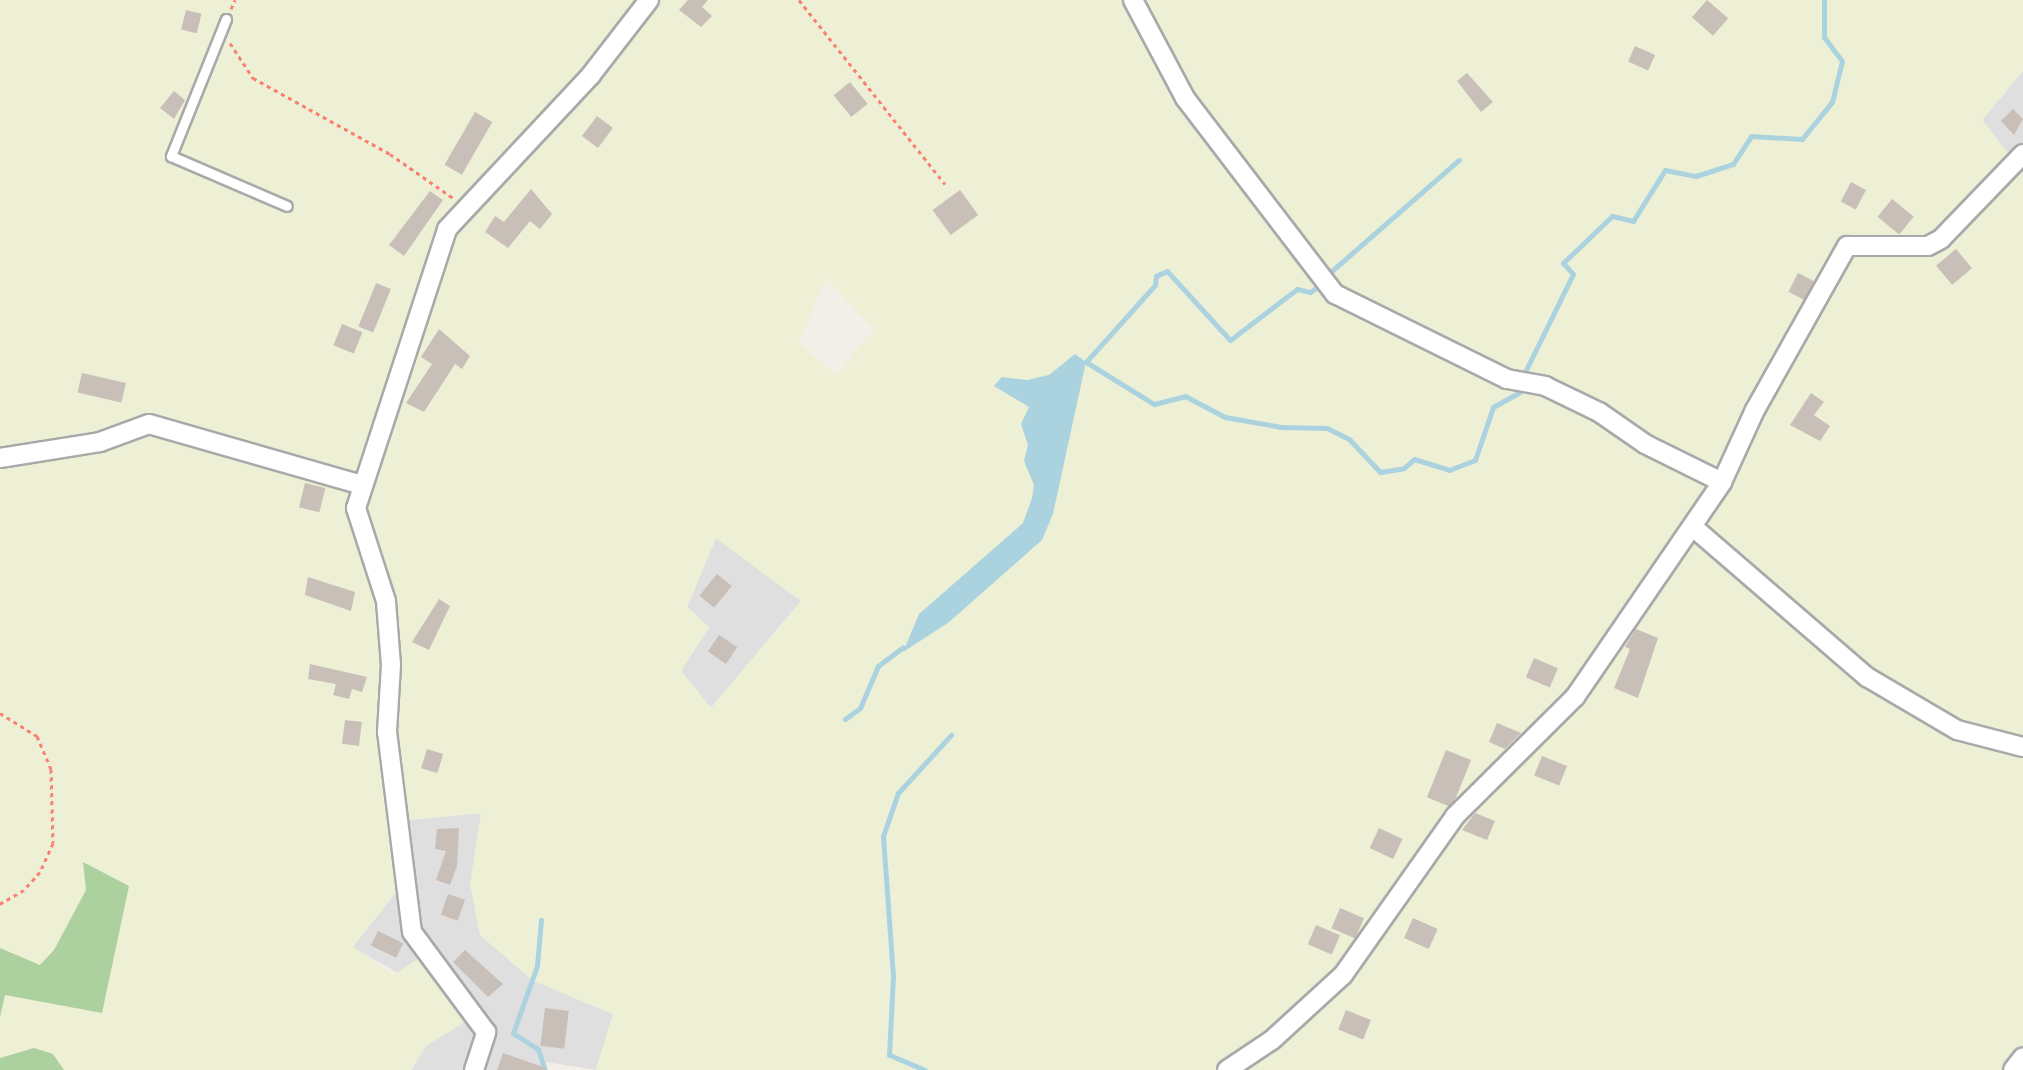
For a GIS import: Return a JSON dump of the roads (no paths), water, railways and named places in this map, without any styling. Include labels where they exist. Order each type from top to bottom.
[{"type":"street","points":[[474,1070],[486,1032],[412,932],[387,732],[391,665],[386,601],[356,508],[447,229],[591,75],[649,0]]},
{"type":"street","points":[[1133,0],[1185,98],[1335,294],[1495,374],[1545,386],[1599,412],[1645,444],[1722,482]]},
{"type":"street","points":[[1227,1070],[1272,1040],[1343,975],[1455,816],[1575,697],[1722,482],[1755,410],[1847,246],[1928,246],[1941,239],[2023,154]]},
{"type":"street","points":[[0,458],[100,442],[149,424],[362,485]]},
{"type":"street","points":[[1693,527],[1867,677],[1957,730],[2023,747]]},
{"type":"street","points":[[2013,1070],[2023,1057]]},
{"type":"lane","points":[[226,19],[171,156],[287,206]]},
{"type":"water","points":[[1075,354],[1086,362],[1053,514],[1042,540],[948,623],[903,652],[919,614],[1023,523],[1032,498],[1034,485],[1024,461],[1028,445],[1021,424],[1029,407],[994,386],[1002,377],[1027,380],[1049,375]]},
{"type":"waterway","points":[[1525,372],[1573,274],[1563,263],[1612,216],[1633,221],[1665,170],[1696,176],[1733,164],[1751,136],[1802,139],[1832,102],[1842,61],[1824,37],[1824,0]]},
{"type":"waterway","points":[[1327,275],[1459,160]]},
{"type":"waterway","points":[[1319,286],[1310,292],[1297,289],[1230,340],[1167,271],[1156,276],[1155,285],[1086,362],[1154,404],[1185,396],[1225,417],[1281,427],[1327,428],[1349,439],[1380,472],[1404,468],[1414,459],[1449,470],[1475,460],[1493,407],[1520,392]]},
{"type":"waterway","points":[[845,719],[860,708],[878,666],[903,647]]},
{"type":"waterway","points":[[925,1070],[889,1055],[893,976],[883,836],[898,793],[951,735]]},
{"type":"waterway","points":[[541,920],[537,966],[513,1033],[538,1049],[545,1070]]}]
